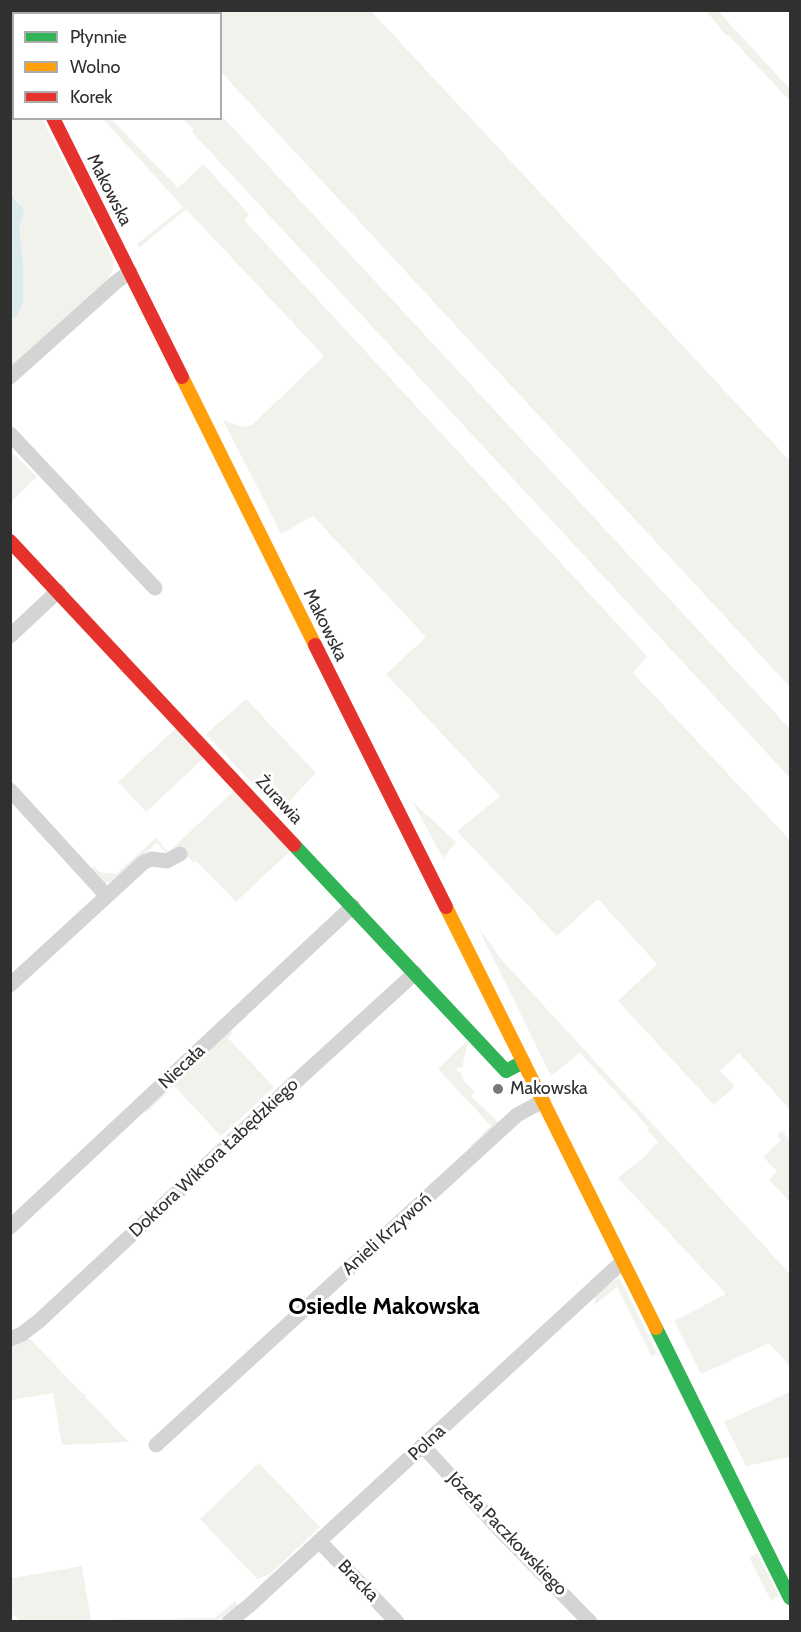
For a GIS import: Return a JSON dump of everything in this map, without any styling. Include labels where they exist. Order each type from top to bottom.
[{"type":"street","name":"Makowska","points":[[54,120],[790,1598]]},
{"type":"street","points":[[10,377],[113,284],[130,272]]},
{"type":"street","points":[[10,434],[155,588]]},
{"type":"street","name":"Żurawia","points":[[10,541],[506,1071],[523,1062]]},
{"type":"street","points":[[10,636],[58,591]]},
{"type":"street","points":[[10,790],[106,896]]},
{"type":"street","points":[[10,985],[147,860],[167,861],[180,854]]},
{"type":"street","name":"Niecała","points":[[10,1227],[353,906]]},
{"type":"street","name":"Doktora Wiktora Łabędzkiego","points":[[10,1339],[22,1334],[39,1320],[415,973]]},
{"type":"street","name":"Anieli Krzywoń","points":[[156,1445],[517,1115],[543,1101]]},
{"type":"street","name":"Polna","points":[[229,1622],[622,1262]]},
{"type":"street","name":"Józefa Paczkowskiego","points":[[423,1446],[500,1530],[591,1622]]},
{"type":"street","name":"Bracka","points":[[319,1541],[398,1622]]},
{"type":"shaded area","points":[[371,11],[790,461],[790,687],[222,73],[222,12],[164,12]]},
{"type":"shaded area","points":[[706,11],[718,11],[790,89],[790,101],[726,35]]},
{"type":"shaded area","points":[[10,55],[12,59],[12,120],[43,120],[114,262],[112,272],[106,282],[11,369],[12,246],[20,203],[11,194]]},
{"type":"shaded area","points":[[222,116],[790,729],[790,778],[192,132],[194,130],[184,120],[222,120]]},
{"type":"shaded area","points":[[104,120],[112,120],[178,188],[203,164],[249,214],[244,220],[647,656],[633,673],[790,840],[790,1110],[739,1053],[720,1071],[735,1086],[714,1105],[618,1001],[657,964],[598,899],[557,936],[457,831],[500,796],[386,674],[426,637],[313,516],[281,534],[223,420],[242,427],[252,425],[324,356],[186,209],[139,248],[137,244],[183,207]]},
{"type":"shaded area","points":[[10,193],[24,210],[19,228],[23,264],[23,302],[17,316],[11,319]]},
{"type":"shaded area","points":[[10,450],[37,477],[11,502],[10,502]]},
{"type":"shaded area","points":[[246,699],[316,773],[280,811],[206,734]]},
{"type":"shaded area","points":[[176,728],[204,758],[146,812],[118,782]]},
{"type":"shaded area","points":[[235,790],[290,851],[236,902],[196,861],[194,863],[178,847],[168,855],[157,843],[111,883],[102,881],[91,870],[94,866],[100,872],[116,874],[156,838],[168,852]]},
{"type":"shaded area","points":[[412,801],[456,842],[444,860]]},
{"type":"shaded area","points":[[478,927],[502,960],[790,1274],[790,1366],[769,1343],[701,1374],[674,1321],[726,1294],[618,1178],[658,1142],[647,1130],[649,1128],[580,1053],[551,1076]]},
{"type":"shaded area","points":[[230,1029],[233,1032],[228,1038],[274,1087],[221,1136],[174,1086],[146,1113],[143,1110]]},
{"type":"shaded area","points":[[469,1039],[462,1068],[458,1067],[457,1071],[475,1092],[471,1096],[499,1123],[473,1147],[470,1146],[491,1126],[438,1069]]},
{"type":"shaded area","points":[[782,1131],[790,1141],[790,1202],[769,1180],[777,1171],[763,1157],[781,1140],[777,1135]]},
{"type":"shaded area","points":[[616,1279],[620,1279],[657,1353],[652,1357],[617,1287],[594,1305],[596,1294]]},
{"type":"shaded area","points":[[30,1339],[84,1395],[88,1393],[85,1397],[129,1442],[62,1445],[53,1393],[11,1400],[11,1345]]},
{"type":"shaded area","points":[[790,1392],[790,1457],[746,1466],[724,1422]]},
{"type":"shaded area","points":[[259,1463],[320,1527],[270,1574],[257,1579],[200,1519]]},
{"type":"shaded area","points":[[757,1553],[779,1596],[771,1601],[749,1557]]},
{"type":"shaded area","points":[[82,1566],[91,1620],[215,1618],[235,1601],[238,1606],[233,1612],[216,1621],[20,1621],[11,1613],[10,1574],[13,1578]]},
{"type":"traffic: fast","points":[[294,845],[506,1071],[523,1062]]},
{"type":"traffic: fast","points":[[656,1328],[790,1598]]},
{"type":"traffic: slow","points":[[182,377],[315,645]]},
{"type":"traffic: slow","points":[[446,907],[656,1328]]},
{"type":"traffic: jam","points":[[54,120],[182,377]]},
{"type":"traffic: jam","points":[[10,541],[294,845]]},
{"type":"traffic: jam","points":[[315,645],[446,907]]},
{"type":"place","name":"Makowska","points":[[498,1089]]},
{"type":"district","name":"Osiedle Makowska","points":[[384,1307]]}]
